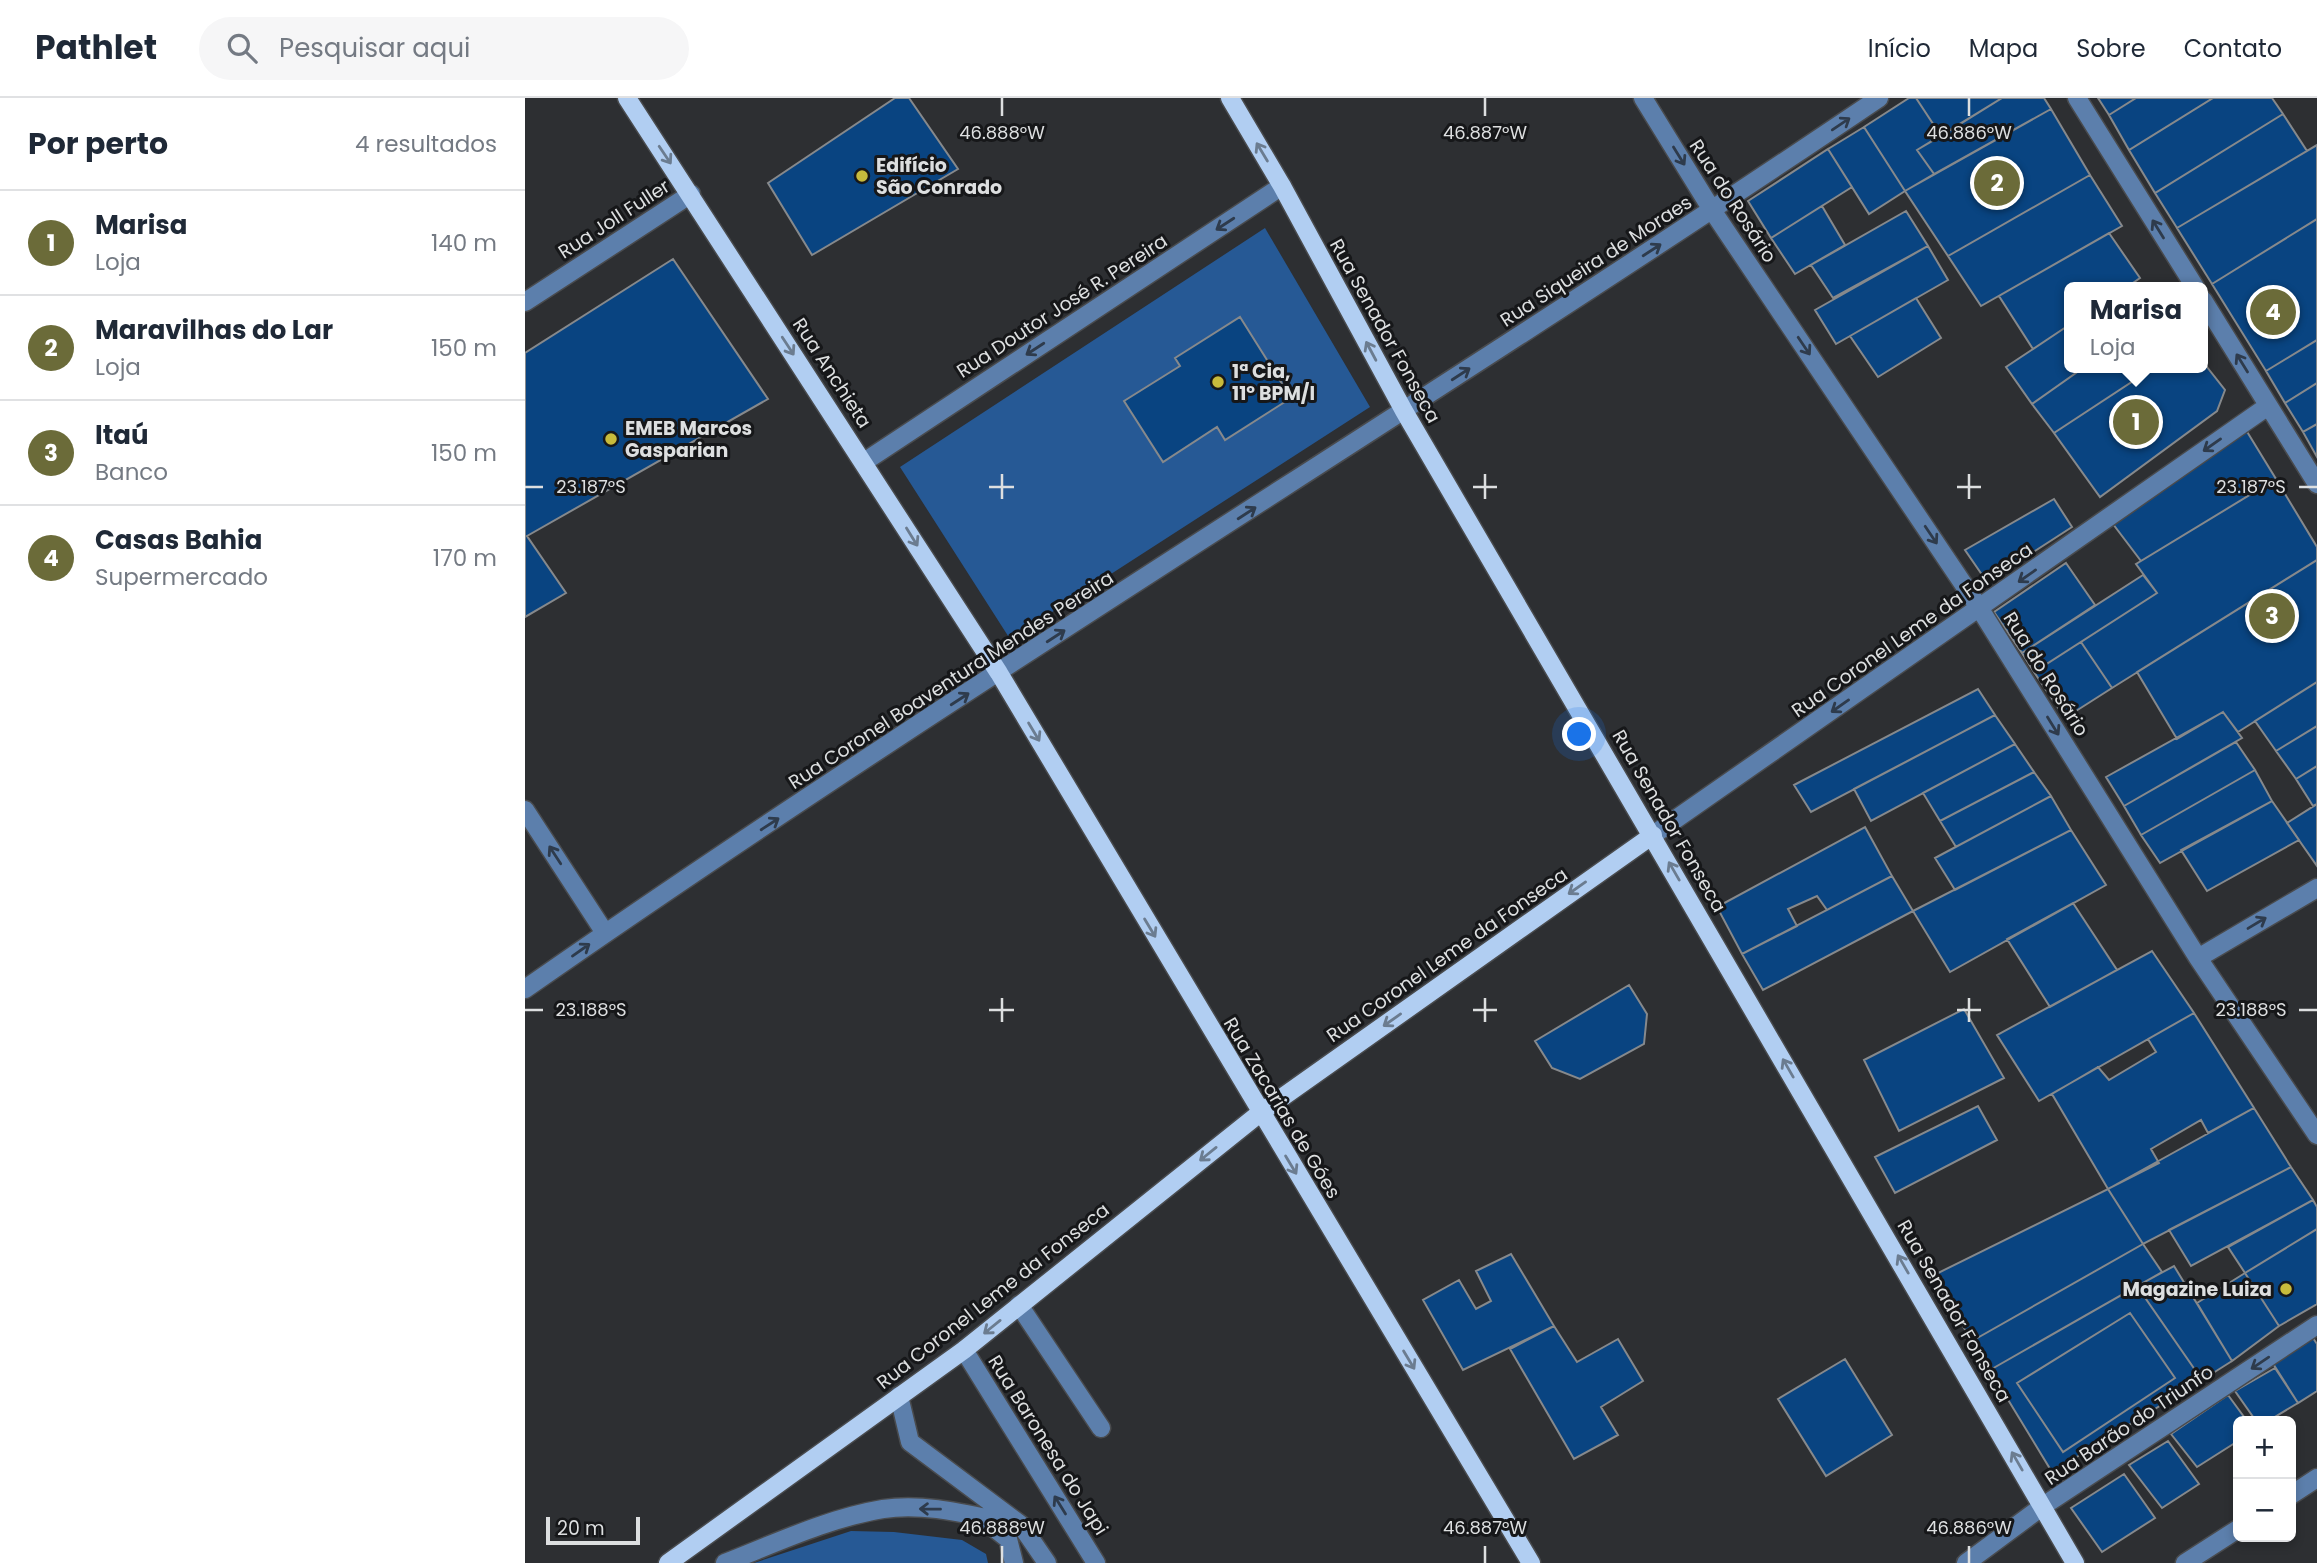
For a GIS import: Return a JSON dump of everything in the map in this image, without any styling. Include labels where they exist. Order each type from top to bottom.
[{"type":"main road","name":"Rua Anchieta","points":[[627,98],[999,673]]},
{"type":"main road","name":"Rua Senador Fonseca","points":[[1230,98],[1282,186],[1404,411],[2075,1563]]},
{"type":"main road","name":"Rua Zacarias de Góes","points":[[999,673],[1531,1563]]},
{"type":"main road","name":"Rua Coronel Leme da Fonseca","points":[[668,1563],[964,1350],[1260,1113],[1653,835]]},
{"type":"street","name":"Rua do Rosário","points":[[1643,98],[1713,211],[1980,609],[2198,958],[2317,1135]]},
{"type":"street","name":"Rua Siqueira de Moraes","points":[[1404,411],[1713,211],[1879,98]]},
{"type":"street","points":[[2077,98],[2192,282]]},
{"type":"street","name":"Rua Doutor José R. Pereira","points":[[864,462],[1282,186]]},
{"type":"street","name":"Rua Joll Fuller","points":[[525,302],[691,194]]},
{"type":"street","points":[[2208,308],[2317,484]]},
{"type":"street","name":"Rua Coronel Leme da Fonseca","points":[[1653,835],[2268,406]]},
{"type":"street","name":"Rua Coronel Boaventura Mendes Pereira","points":[[525,989],[605,933],[999,673],[1404,411]]},
{"type":"street","points":[[525,810],[605,933]]},
{"type":"street","points":[[2198,958],[2317,888]]},
{"type":"street","points":[[1020,1305],[1101,1428]]},
{"type":"street","name":"Rua Barão do Triunfo","points":[[1966,1563],[2043,1506],[2317,1325]]},
{"type":"street","name":"Rua Baronesa do Japi","points":[[964,1350],[1097,1563]]},
{"type":"street","points":[[899,1396],[910,1443],[1021,1525],[1048,1563]]},
{"type":"street","points":[[2296,1492],[2317,1478]]},
{"type":"street","points":[[725,1563],[825,1525],[885,1509],[943,1509],[1021,1525]]},
{"type":"street","points":[[982,1518],[1008,1539],[1014,1563]]},
{"type":"street","points":[[2185,1563],[2233,1532]]},
{"type":"shaded area","points":[[1265,228],[1370,407],[1010,639],[900,467]]},
{"type":"shaded area","points":[[851,1531],[894,1532],[962,1540],[986,1554],[988,1563],[754,1563]]},
{"type":"building","name":"Edifício São Conrado","points":[[895,98],[909,98],[958,169],[812,255],[768,183]]},
{"type":"building","points":[[1909,98],[1916,98],[1941,136],[1917,150],[1934,174],[1905,191],[1864,127]]},
{"type":"building","points":[[1916,98],[2002,98],[1941,136]]},
{"type":"building","points":[[2002,98],[2044,98],[2051,109],[1934,174],[1917,150]]},
{"type":"building","points":[[2098,98],[2136,98],[2109,115]]},
{"type":"building","points":[[2136,98],[2213,98],[2129,150],[2109,115]]},
{"type":"building","points":[[2213,98],[2272,98],[2283,114],[2155,193],[2129,150]]},
{"type":"building","points":[[2051,109],[2090,175],[1948,256],[1905,191]]},
{"type":"building","points":[[2283,114],[2307,151],[2177,228],[2155,193]]},
{"type":"building","points":[[1864,127],[1905,191],[1869,214],[1828,149]]},
{"type":"building","points":[[2317,145],[2317,219],[2212,284],[2177,228]]},
{"type":"building","points":[[1828,149],[1852,187],[1771,238],[1748,201]]},
{"type":"building","points":[[2090,175],[2122,226],[1981,306],[1948,256]]},
{"type":"building","points":[[1822,206],[1845,245],[1795,274],[1771,238]]},
{"type":"building","points":[[1906,211],[1928,246],[1833,298],[1811,265]]},
{"type":"building","points":[[2317,219],[2317,340],[2266,371],[2212,284]]},
{"type":"building","points":[[2109,233],[2140,278],[2134,282],[2064,282],[2064,328],[2033,349],[1999,296]]},
{"type":"building","points":[[1928,246],[1948,280],[1836,344],[1815,310]]},
{"type":"building","name":"EMEB Marcos Gasparian","points":[[673,259],[768,399],[527,536],[566,593],[525,617],[525,353]]},
{"type":"building","points":[[1916,298],[1941,338],[1878,377],[1850,336]]},
{"type":"building","name":"1ª Cia, 11º BPM/I","points":[[1240,317],[1291,398],[1225,440],[1217,427],[1163,462],[1124,401],[1180,366],[1175,358]]},
{"type":"building","points":[[2064,328],[2064,373],[2076,373],[2032,404],[2006,367]]},
{"type":"building","points":[[2317,340],[2317,383],[2285,403],[2266,371]]},
{"type":"building","points":[[2208,368],[2225,390],[2217,411],[2100,497],[2054,433],[2145,373],[2208,373]]},
{"type":"building","points":[[2076,373],[2145,373],[2054,433],[2032,404]]},
{"type":"building","points":[[2317,383],[2317,424],[2303,432],[2285,403]]},
{"type":"building","points":[[2317,424],[2317,457],[2303,432]]},
{"type":"building","points":[[2246,430],[2276,479],[2141,561],[2113,524]]},
{"type":"building","points":[[2276,479],[2317,547],[2317,560],[2112,688],[2081,642],[2157,593],[2136,564]]},
{"type":"building","points":[[2054,499],[2072,527],[1987,582],[1965,550]]},
{"type":"building","points":[[2317,560],[2317,682],[2238,732],[2223,712],[2177,739],[2137,672]]},
{"type":"building","points":[[2066,563],[2095,605],[2022,653],[1994,612]]},
{"type":"building","points":[[2143,575],[2157,593],[2034,672],[2022,653]]},
{"type":"building","points":[[2081,642],[2112,688],[2065,718],[2034,672]]},
{"type":"building","points":[[2317,682],[2317,726],[2276,751],[2255,721]]},
{"type":"building","points":[[1978,689],[1995,715],[1811,812],[1794,785]]},
{"type":"building","points":[[2223,712],[2242,738],[2124,806],[2106,777]]},
{"type":"building","points":[[1995,715],[2015,744],[1871,821],[1854,789]]},
{"type":"building","points":[[2317,726],[2317,766],[2296,779],[2276,751]]},
{"type":"building","points":[[2236,742],[2255,770],[2141,835],[2124,806]]},
{"type":"building","points":[[2015,744],[2034,772],[1940,821],[1923,793]]},
{"type":"building","points":[[2317,766],[2317,804],[2313,806],[2296,779]]},
{"type":"building","points":[[2255,770],[2272,801],[2160,863],[2141,835]]},
{"type":"building","points":[[2034,772],[2051,796],[1956,847],[1940,821]]},
{"type":"building","points":[[2051,796],[2071,830],[1955,890],[1935,858]]},
{"type":"building","points":[[2272,801],[2299,840],[2207,891],[2181,850]]},
{"type":"building","points":[[2317,804],[2317,866],[2287,823]]},
{"type":"building","points":[[1865,827],[1892,876],[1827,910],[1817,896],[1788,909],[1797,926],[1742,954],[1717,907]]},
{"type":"building","points":[[2071,830],[2106,885],[1950,972],[1913,911]]},
{"type":"building","points":[[1892,876],[1913,911],[1763,990],[1742,954]]},
{"type":"building","points":[[2073,903],[2117,970],[2050,1007],[2007,939]]},
{"type":"building","points":[[2152,951],[2194,1013],[2039,1101],[1997,1035]]},
{"type":"building","points":[[1629,985],[1647,1014],[1644,1044],[1580,1079],[1552,1068],[1535,1041]]},
{"type":"building","points":[[1964,1009],[2004,1078],[1899,1131],[1864,1060]]},
{"type":"building","points":[[2194,1013],[2254,1108],[2208,1133],[2201,1120],[2151,1149],[2159,1163],[2108,1189],[2052,1094],[2098,1067],[2109,1080],[2156,1052],[2148,1039]]},
{"type":"building","points":[[1978,1106],[1997,1140],[1895,1193],[1875,1157]]},
{"type":"building","points":[[2254,1108],[2291,1167],[2143,1244],[2108,1189]]},
{"type":"building","points":[[2291,1167],[2313,1200],[2191,1266],[2169,1230]]},
{"type":"building","points":[[2108,1189],[2143,1244],[1972,1341],[1932,1276]]},
{"type":"building","points":[[2313,1200],[2317,1207],[2317,1229],[2245,1273],[2228,1247]]},
{"type":"building","name":"Magazine Luiza","points":[[2317,1229],[2317,1304],[2279,1326],[2245,1273]]},
{"type":"building","points":[[2143,1244],[2162,1272],[1990,1370],[1972,1341]]},
{"type":"building","points":[[1511,1254],[1554,1326],[1463,1370],[1423,1300],[1459,1280],[1476,1309],[1491,1301],[1476,1271]]},
{"type":"building","points":[[2174,1266],[2232,1361],[2202,1380],[2137,1286]]},
{"type":"building","points":[[2245,1273],[2279,1326],[2232,1361],[2197,1303]]},
{"type":"building","points":[[2137,1286],[2202,1380],[2052,1472],[1990,1370]]},
{"type":"building","points":[[2130,1313],[2175,1378],[2063,1452],[2017,1383]]},
{"type":"building","points":[[1554,1326],[1577,1362],[1618,1339],[1643,1381],[1601,1407],[1618,1435],[1574,1459],[1510,1349]]},
{"type":"building","points":[[2313,1338],[2317,1344],[2317,1391],[2298,1403],[2272,1362]]},
{"type":"building","points":[[1845,1359],[1892,1435],[1826,1476],[1778,1399]]},
{"type":"building","points":[[2275,1368],[2298,1403],[2276,1416],[2252,1416],[2235,1391]]},
{"type":"building","points":[[2228,1395],[2243,1416],[2233,1416],[2233,1444],[2197,1467],[2171,1434]]},
{"type":"building","points":[[2168,1441],[2199,1484],[2162,1508],[2129,1465]]},
{"type":"building","points":[[2124,1474],[2155,1518],[2102,1552],[2071,1508]]},
{"type":"place","name":"Edifício São Conrado","points":[[862,176]]},
{"type":"place","name":"Maravilhas do Lar","points":[[1997,183]]},
{"type":"place","name":"Casas Bahia","points":[[2273,312]]},
{"type":"place","name":"1ª Cia, 11º BPM/I","points":[[1218,382]]},
{"type":"place","name":"Marisa","points":[[2136,422]]},
{"type":"place","name":"EMEB Marcos Gasparian","points":[[611,439]]},
{"type":"place","name":"Itaú","points":[[2272,616]]},
{"type":"place","name":"Magazine Luiza","points":[[2286,1289]]}]
